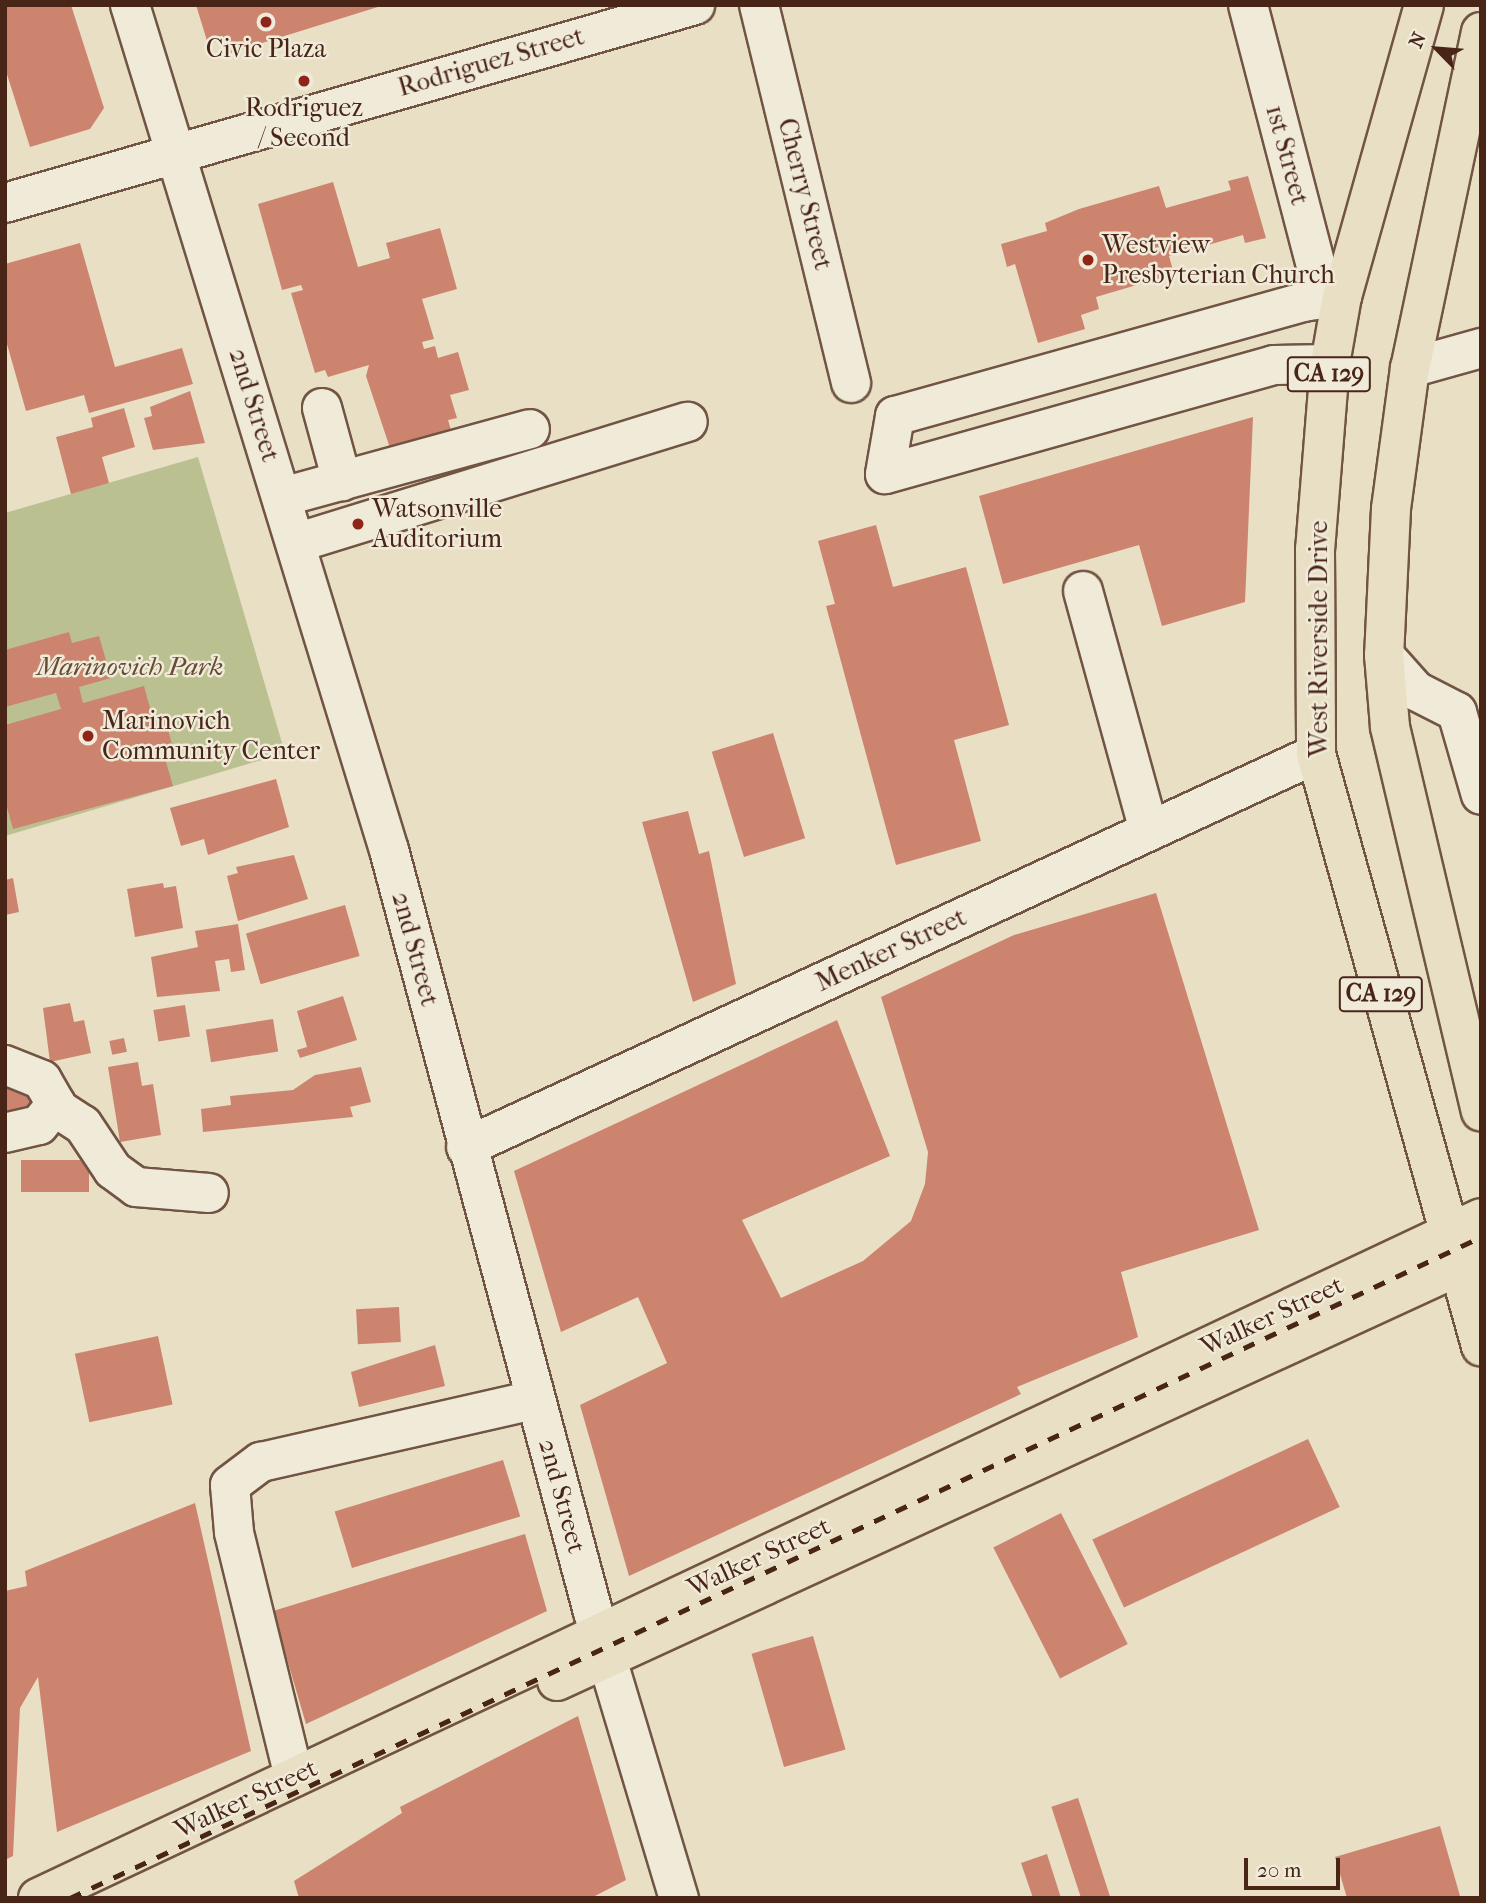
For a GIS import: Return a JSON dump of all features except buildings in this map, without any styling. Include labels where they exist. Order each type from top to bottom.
[{"type":"main road","name":"West Riverside Drive","points":[[1424,5],[1342,296],[1330,364],[1315,549],[1315,754],[1461,1253],[1481,1346]]},
{"type":"main road","name":"CA 129","points":[[1481,32],[1473,103],[1410,368],[1391,509],[1384,655],[1390,727],[1481,1111]]},
{"type":"main road","name":"Walker Street","points":[[92,1898],[602,1647],[1461,1253],[1481,1218]]},
{"type":"main road","name":"Walker Street","points":[[38,1898],[293,1777],[602,1647]]},
{"type":"street","name":"2nd Street","points":[[130,5],[177,150],[389,849],[466,1147],[602,1647],[679,1898]]},
{"type":"street","name":"Rodriguez Street","points":[[5,203],[590,19],[695,5]]},
{"type":"street","name":"Cherry Street","points":[[759,5],[851,383]]},
{"type":"street","name":"1st Street","points":[[1248,5],[1317,269],[1342,296]]},
{"type":"street","points":[[1330,364],[1274,365],[885,474],[895,416],[1303,302],[1342,296]]},
{"type":"street","points":[[1410,368],[1481,348]]},
{"type":"street","points":[[322,408],[342,481]]},
{"type":"street","points":[[296,543],[688,422]]},
{"type":"street","points":[[282,497],[530,429]]},
{"type":"street","points":[[1083,591],[1149,831]]},
{"type":"street","points":[[1384,655],[1416,691],[1457,712],[1481,795]]},
{"type":"street","name":"Menker Street","points":[[466,1147],[1315,754]]},
{"type":"street","points":[[5,1065],[42,1080],[55,1107],[83,1125],[113,1170],[136,1187],[209,1193]]},
{"type":"street","points":[[5,1133],[39,1125],[55,1107]]},
{"type":"street","points":[[293,1777],[234,1532],[230,1485],[261,1462],[535,1400]]},
{"type":"green space","name":"Marinovich Park","points":[[198,457],[285,753],[5,836],[5,513]]},
{"type":"railway","points":[[70,1898],[1481,1237]]},
{"type":"place","name":"Civic Plaza","points":[[266,22]]},
{"type":"place","name":"Rodriguez / Second","points":[[304,81]]},
{"type":"place","name":"Westview Presbyterian Church","points":[[1088,260]]},
{"type":"place","name":"Watsonville Auditorium","points":[[358,524]]},
{"type":"place","name":"Marinovich Community Center","points":[[88,736]]}]
